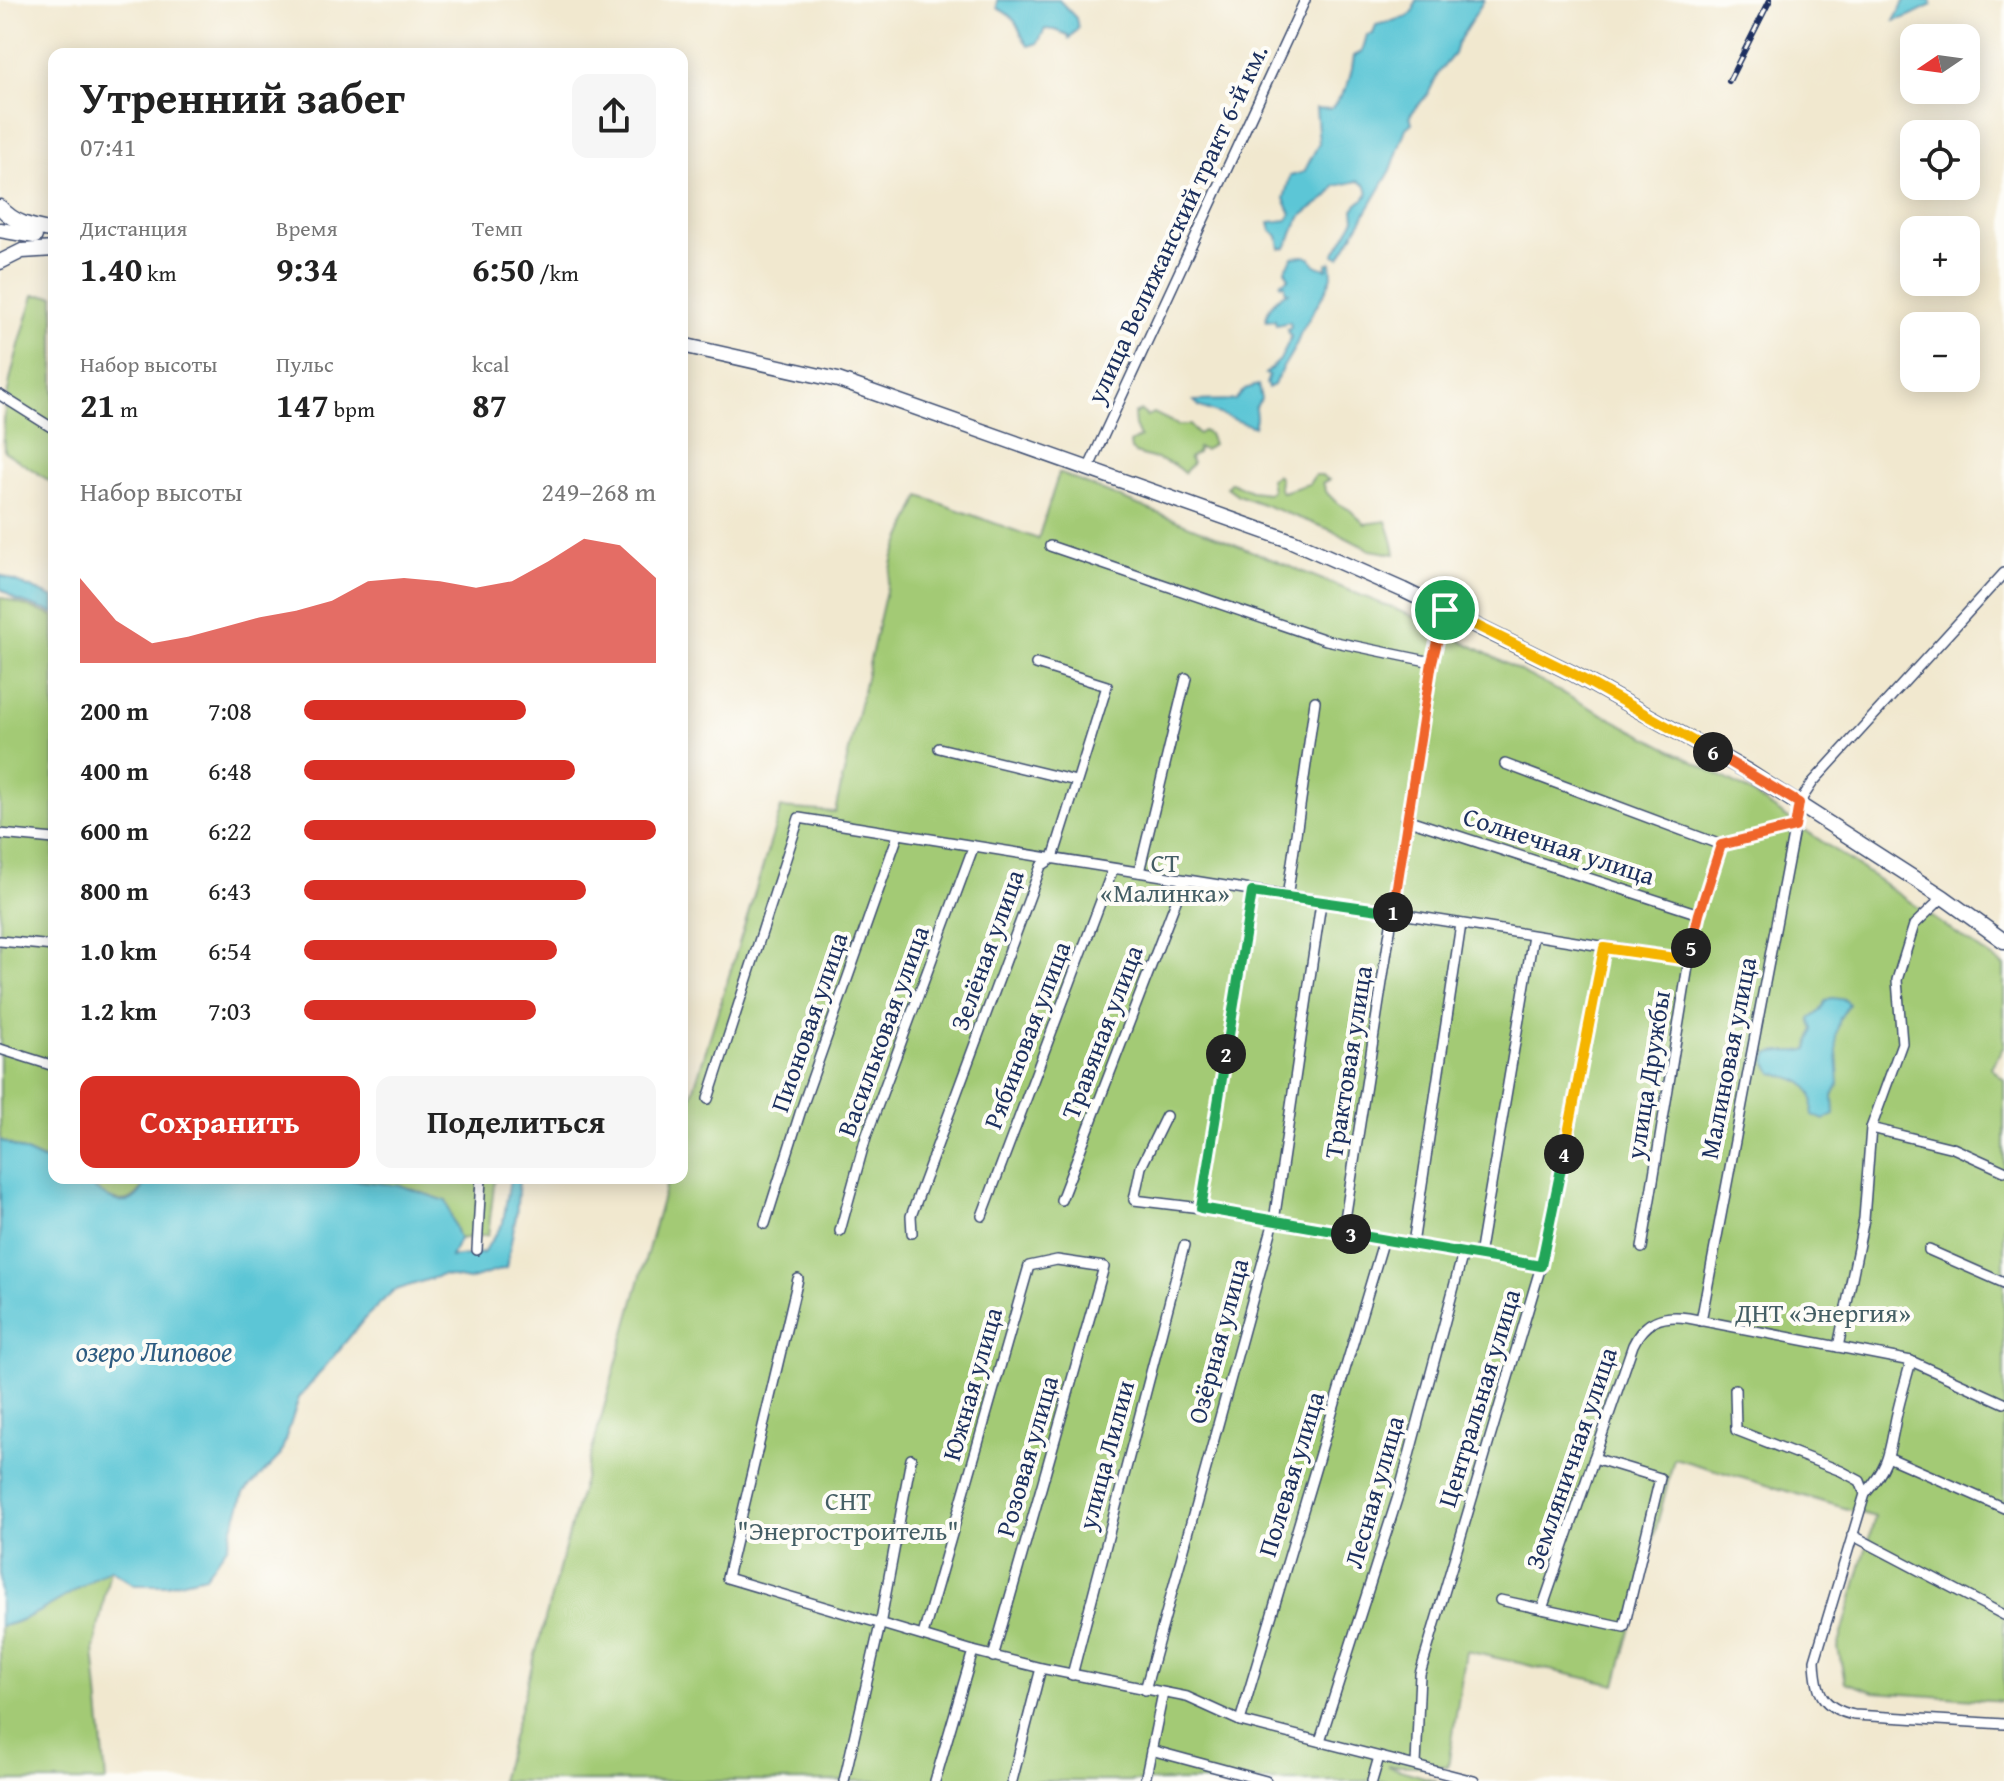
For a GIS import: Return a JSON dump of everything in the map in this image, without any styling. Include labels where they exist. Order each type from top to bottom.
[{"type":"main road","points":[[0,207],[15,221],[48,230]]},
{"type":"main road","points":[[0,230],[48,239]]},
{"type":"main road","points":[[0,262],[22,251],[48,249]]},
{"type":"main road","points":[[688,346],[838,380],[1089,467],[1292,541],[1445,610],[1572,673],[1799,803],[1943,897],[2004,941]]},
{"type":"street","name":"улица Велижанский тракт 6-й км.","points":[[1089,467],[1305,0]]},
{"type":"street","points":[[0,395],[48,425]]},
{"type":"street","points":[[1050,546],[1326,640],[1432,662]]},
{"type":"street","points":[[1799,803],[1813,782],[2004,573]]},
{"type":"street","name":"Трактовая улица","points":[[1343,1232],[1406,819],[1432,662],[1445,610]]},
{"type":"street","name":"Зелёная улица","points":[[912,1233],[911,1216],[1041,866],[1053,858],[1107,686],[1036,664]]},
{"type":"street","points":[[1139,872],[1186,678]]},
{"type":"street","points":[[1287,898],[1315,701]]},
{"type":"street","points":[[939,748],[1076,781]]},
{"type":"street","name":"Солнечная улица","points":[[1505,764],[1721,845]]},
{"type":"street","name":"Малиновая улица","points":[[1701,1321],[1799,803]]},
{"type":"street","points":[[708,1099],[799,818],[1689,960]]},
{"type":"street","name":"Солнечная улица","points":[[1406,819],[1699,914]]},
{"type":"street","points":[[1721,845],[1795,827]]},
{"type":"street","points":[[0,834],[48,838]]},
{"type":"street","name":"Пионовая улица","points":[[765,1224],[801,1110],[898,835]]},
{"type":"street","name":"улица Дружбы","points":[[1642,1248],[1689,960],[1699,914],[1721,845]]},
{"type":"street","name":"Васильковая улица","points":[[840,1231],[866,1137],[973,848]]},
{"type":"street","name":"Рябиновая улица","points":[[982,1216],[1113,869]]},
{"type":"street","name":"Травяная улица","points":[[1061,1200],[1184,880]]},
{"type":"street","points":[[1201,1208],[1252,892]]},
{"type":"street","points":[[1838,1347],[1864,1219],[1871,1128],[1902,1043],[1897,980],[1914,925],[1943,897]]},
{"type":"street","name":"Озёрная улица","points":[[1145,1690],[1274,1221],[1321,903]]},
{"type":"street","points":[[1413,1244],[1461,924]]},
{"type":"street","points":[[1479,1256],[1533,936]]},
{"type":"street","points":[[0,941],[48,945]]},
{"type":"street","name":"Центральная улица","points":[[1416,1765],[1420,1674],[1541,1266],[1604,948]]},
{"type":"street","points":[[0,1049],[48,1064]]},
{"type":"street","points":[[1166,1116],[1141,1167],[1134,1200],[1201,1208],[1541,1266]]},
{"type":"street","points":[[1871,1128],[1953,1148],[2004,1171]]},
{"type":"street","points":[[477,1250],[481,1184]]},
{"type":"street","name":"Полевая улица","points":[[1240,1721],[1384,1239]]},
{"type":"street","name":"улица Лилии","points":[[1072,1675],[1184,1246]]},
{"type":"street","points":[[1929,1250],[2004,1283]]},
{"type":"street","name":"Лесная улица","points":[[1320,1741],[1399,1493],[1463,1253]]},
{"type":"street","name":"Южная улица","points":[[923,1635],[1029,1266],[1057,1260],[1104,1267]]},
{"type":"street","name":"Розовая улица","points":[[993,1657],[1104,1267]]},
{"type":"street","points":[[798,1279],[727,1578],[993,1657],[1187,1697],[1240,1721],[1416,1765],[1450,1779],[1474,1781]]},
{"type":"street","name":"Земляничная улица","points":[[1542,1609],[1633,1345],[1647,1324],[1672,1316],[1701,1321]]},
{"type":"street","points":[[1701,1321],[1911,1361],[2004,1403]]},
{"type":"street","points":[[1911,1361],[1896,1416],[1890,1458],[1880,1477],[1865,1494],[1815,1660],[1816,1681],[1825,1701],[1837,1711],[1854,1715],[2004,1724]]},
{"type":"street","points":[[1735,1389],[1736,1430],[1841,1471],[1860,1481],[1865,1494]]},
{"type":"street","points":[[1500,1600],[1624,1627],[1660,1478],[1594,1458]]},
{"type":"street","points":[[1890,1458],[2004,1508]]},
{"type":"street","points":[[844,1781],[880,1625],[911,1459]]},
{"type":"street","points":[[1852,1535],[2004,1615]]},
{"type":"street","points":[[935,1781],[973,1651]]},
{"type":"street","points":[[1012,1781],[1041,1668]]},
{"type":"street","points":[[1145,1781],[1163,1693]]},
{"type":"street","points":[[1151,1750],[1266,1781]]},
{"type":"street","points":[[1372,1781],[1379,1757]]},
{"type":"green space","points":[[34,295],[48,296],[48,480],[4,451],[5,412],[17,353]]},
{"type":"green space","points":[[1141,411],[1147,416],[1154,413],[1178,425],[1190,425],[1198,434],[1203,431],[1209,434],[1213,444],[1205,450],[1198,448],[1197,453],[1189,458],[1193,463],[1184,473],[1173,464],[1135,453],[1130,443],[1140,437],[1134,414]]},
{"type":"green space","points":[[1059,473],[1424,621],[1742,787],[2004,966],[2004,1046],[1991,1067],[2004,1080],[2004,1701],[1874,1692],[1845,1682],[1838,1648],[1875,1517],[1674,1458],[1616,1685],[1466,1651],[1448,1766],[1387,1766],[1437,1781],[500,1781],[666,1184],[688,1184],[688,1108],[781,808],[835,812],[894,556],[920,496],[1038,539]]},
{"type":"green space","points":[[1277,475],[1282,492],[1309,484],[1315,475],[1329,480],[1323,483],[1327,493],[1365,524],[1386,521],[1395,554],[1370,550],[1331,530],[1238,495],[1227,487],[1231,482],[1251,491],[1268,493],[1272,490],[1270,479]]},
{"type":"green space","points":[[0,597],[48,614],[48,1162],[0,1140]]},
{"type":"green space","points":[[85,1184],[145,1184],[133,1198],[124,1201],[105,1196]]},
{"type":"green space","points":[[385,1184],[494,1184],[488,1235],[459,1239],[446,1201],[402,1186]]},
{"type":"green space","points":[[110,1569],[94,1649],[106,1781],[0,1781],[0,1626],[40,1611]]},
{"type":"water","points":[[997,0],[1059,0],[1076,18],[1078,28],[1069,39],[1068,35],[1045,29],[1038,43],[1028,46],[1014,21],[997,8]]},
{"type":"water","points":[[1416,0],[1484,0],[1454,54],[1410,115],[1412,123],[1406,128],[1391,170],[1340,257],[1334,255],[1355,219],[1354,208],[1368,193],[1365,185],[1358,181],[1335,186],[1328,196],[1301,217],[1286,248],[1280,248],[1278,236],[1271,230],[1269,222],[1287,220],[1291,214],[1284,199],[1290,176],[1304,172],[1319,143],[1316,108],[1331,109],[1341,96],[1349,80],[1354,56],[1362,52],[1367,35],[1373,34],[1376,25],[1407,17],[1413,12]]},
{"type":"water","points":[[1905,0],[1931,0],[1932,5],[1894,21]]},
{"type":"water","points":[[1304,256],[1327,269],[1327,264],[1331,262],[1332,276],[1274,385],[1268,388],[1269,375],[1265,374],[1280,360],[1291,337],[1287,329],[1291,328],[1290,322],[1276,325],[1275,320],[1266,321],[1266,316],[1273,303],[1288,292],[1285,291],[1285,284],[1280,283],[1289,278],[1285,270],[1293,257]]},
{"type":"water","points":[[1258,385],[1261,399],[1255,408],[1254,427],[1200,407],[1194,401],[1235,400],[1245,389]]},
{"type":"water","points":[[0,575],[48,595],[48,611],[16,600],[0,588]]},
{"type":"water","points":[[1833,998],[1849,1004],[1840,1018],[1836,1035],[1839,1084],[1833,1096],[1834,1115],[1824,1120],[1812,1115],[1812,1096],[1804,1084],[1773,1073],[1766,1062],[1768,1054],[1773,1052],[1808,1049],[1813,1030],[1810,1019],[1820,1011],[1826,1000]]},
{"type":"water","name":"озеро Липовое","points":[[0,1140],[48,1162],[48,1184],[87,1184],[122,1202],[140,1193],[145,1184],[402,1186],[446,1201],[459,1239],[451,1257],[483,1253],[503,1223],[509,1184],[519,1184],[506,1268],[468,1280],[442,1275],[393,1291],[366,1317],[299,1398],[280,1456],[244,1493],[227,1546],[205,1576],[167,1585],[134,1585],[110,1569],[40,1611],[0,1626]]},
{"type":"railway","points":[[1729,81],[1770,0]]},
{"type":"route","points":[[1445,610],[1572,673],[1799,803],[1795,827],[1721,845],[1699,914],[1689,960],[1604,948],[1541,1266],[1201,1208],[1252,892],[1394,912],[1432,662],[1445,610]]},
{"type":"park label","name":"CТ «Малинка»","points":[[1165,878]]},
{"type":"park label","name":"ДНТ «Энергия»","points":[[1823,1313]]},
{"type":"park label","name":"СНТ \"Энергостроитель\"","points":[[848,1516]]}]
